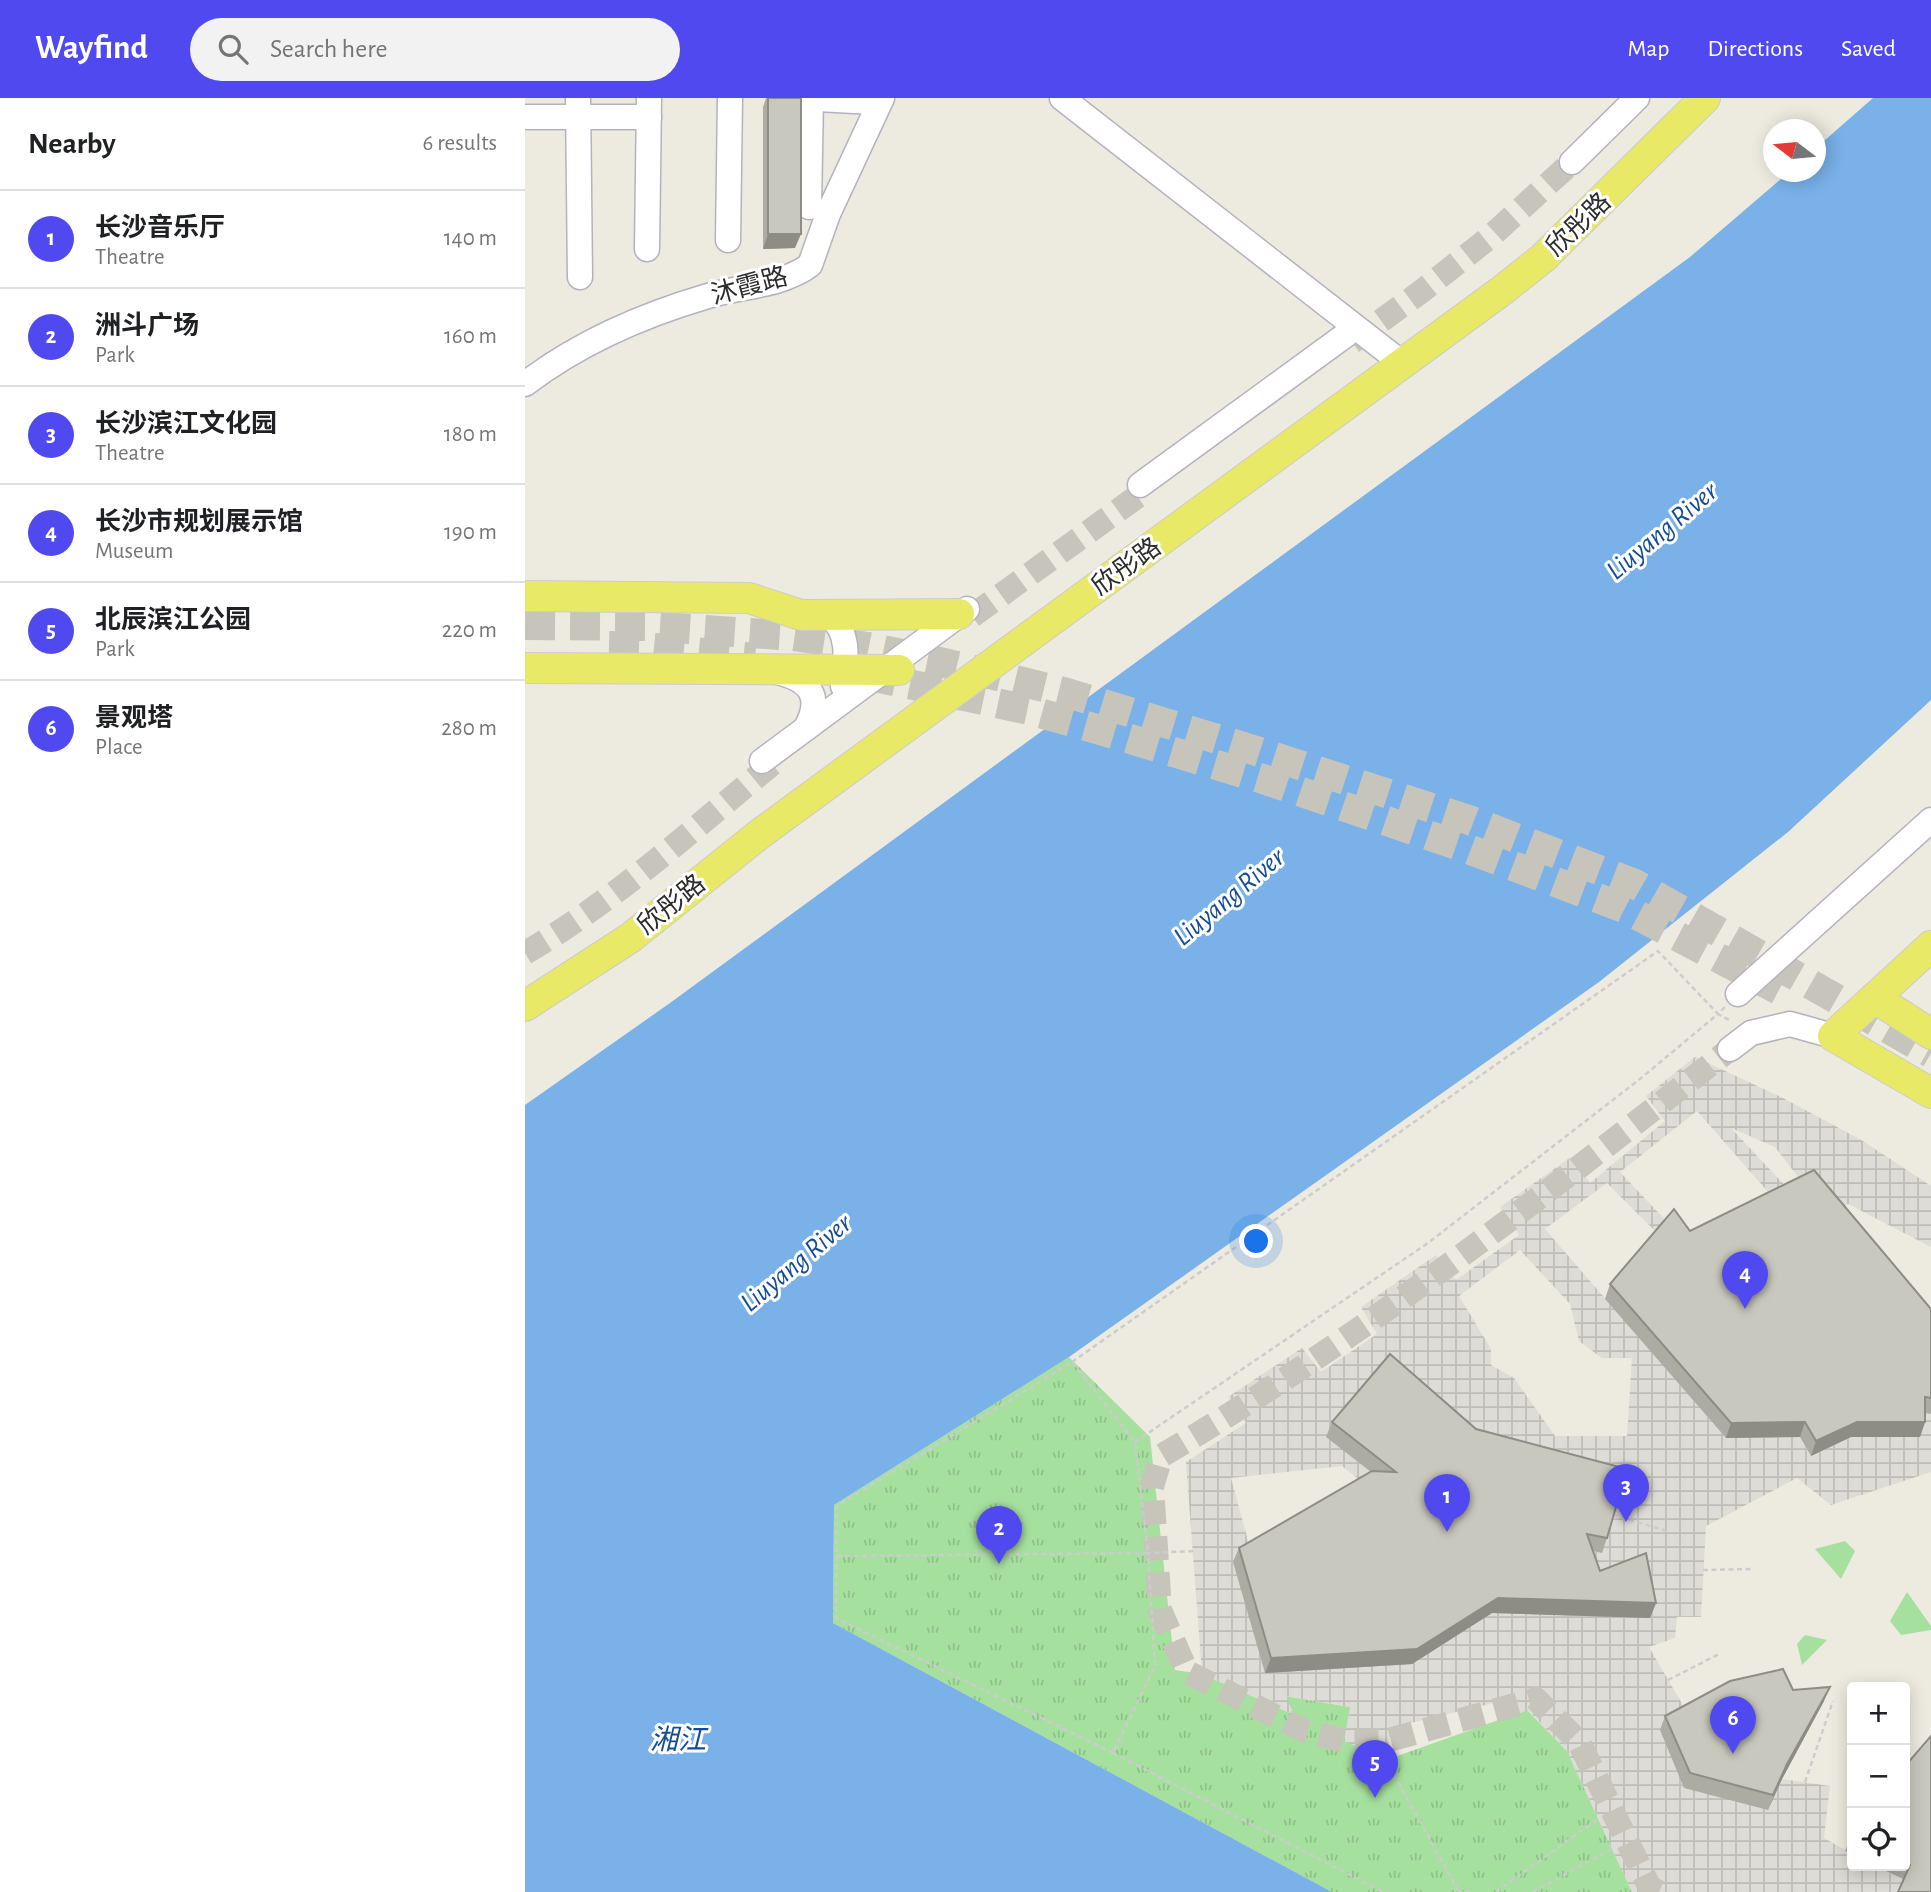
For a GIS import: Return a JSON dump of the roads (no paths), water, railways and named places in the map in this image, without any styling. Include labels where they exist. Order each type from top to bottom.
[{"type":"main road","name":"欣彤路","points":[[525,1006],[630,937],[781,817],[1400,355],[1532,244],[1678,98]]},
{"type":"main road","name":"欣彤路","points":[[525,985],[625,920],[765,808],[1400,355],[1543,258],[1705,98]]},
{"type":"main road","points":[[525,596],[749,598],[801,615],[966,613]]},
{"type":"main road","points":[[525,668],[892,670]]},
{"type":"main road","points":[[1931,946],[1883,1003],[1842,1041],[1931,1093]]},
{"type":"main road","points":[[1883,1003],[1931,971]]},
{"type":"main road","points":[[1883,1003],[1931,1034]]},
{"type":"street","points":[[728,240],[730,98]]},
{"type":"street","points":[[799,98],[877,99]]},
{"type":"street","points":[[809,207],[811,98]]},
{"type":"street","points":[[1062,98],[1400,355]]},
{"type":"street","points":[[1079,98],[1400,355]]},
{"type":"street","points":[[1621,98],[1569,158],[1637,98]]},
{"type":"street","name":"沐霞路","points":[[525,373],[546,357],[592,331],[649,305],[708,286],[769,275],[798,265],[806,256],[821,211],[877,99]]},
{"type":"street","name":"沐霞路","points":[[525,384],[552,363],[586,344],[655,313],[710,295],[789,276],[810,265],[828,214],[877,99]]},
{"type":"street","points":[[525,117],[578,108],[649,107],[647,249]]},
{"type":"street","points":[[578,108],[580,277]]},
{"type":"street","points":[[1142,488],[1350,338]]},
{"type":"street","points":[[767,762],[966,613]]},
{"type":"street","points":[[828,615],[841,627],[845,669],[842,691],[836,706]]},
{"type":"street","points":[[766,669],[807,685],[814,695],[812,728]]},
{"type":"street","points":[[812,728],[836,706],[892,670]]},
{"type":"street","points":[[1738,994],[1931,820]]},
{"type":"street","points":[[1731,1049],[1751,1033],[1790,1024],[1842,1041]]},
{"type":"water","points":[[1873,98],[1931,98],[1931,700],[1788,832],[1599,982],[1069,1357],[834,1505],[833,1623],[1332,1892],[525,1892],[525,1105],[670,1003],[1690,257],[1777,182],[1826,182],[1826,139]]},
{"type":"tunnel","points":[[1352,342],[1490,237],[1572,162]]},
{"type":"tunnel","points":[[972,616],[1145,491]]},
{"type":"tunnel","points":[[525,625],[646,626],[794,636],[936,661],[1064,692],[1472,821],[1635,884],[1931,1053]]},
{"type":"tunnel","points":[[609,646],[755,658]]},
{"type":"tunnel","points":[[866,675],[1029,710],[1097,729],[1263,779],[1463,847],[1624,908],[1779,990]]},
{"type":"tunnel","points":[[525,953],[621,888],[772,764]]},
{"type":"tunnel","points":[[1659,1892],[1650,1888],[1579,1742],[1536,1699],[1389,1740],[1344,1741],[1305,1731],[1187,1672],[1160,1610],[1152,1487],[1161,1456],[1236,1411],[1381,1313],[1523,1210],[1730,1049]]},
{"type":"place","name":"长沙市规划展示馆","points":[[1745,1309]]},
{"type":"place","name":"长沙滨江文化园","points":[[1626,1522]]},
{"type":"place","name":"长沙音乐厅","points":[[1447,1532]]},
{"type":"place","name":"洲斗广场","points":[[999,1564]]},
{"type":"place","name":"景观塔","points":[[1733,1754]]},
{"type":"place","name":"北辰滨江公园","points":[[1375,1798]]},
{"type":"water label","name":"Liuyang River","points":[[1661,530]]},
{"type":"water label","name":"Liuyang River","points":[[1228,896]]},
{"type":"water label","name":"Liuyang River","points":[[795,1262]]},
{"type":"water label","name":"湘江","points":[[678,1739]]}]
